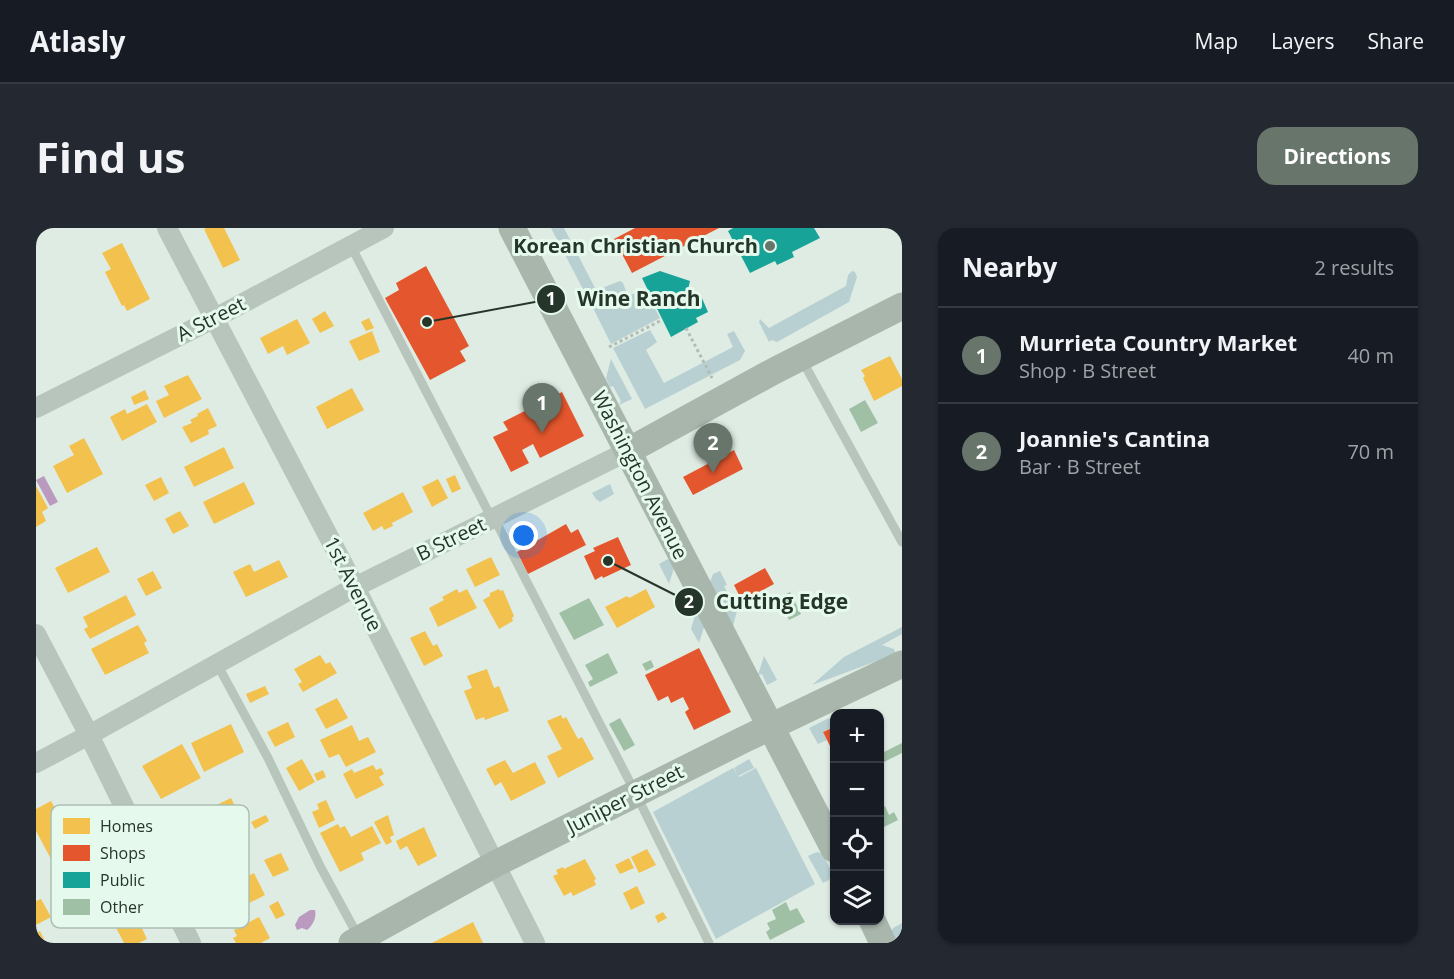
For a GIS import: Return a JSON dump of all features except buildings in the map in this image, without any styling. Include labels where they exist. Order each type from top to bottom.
[{"type":"street","name":"1st Avenue","points":[[167,228],[355,587],[535,943]]},
{"type":"street","name":"A Street","points":[[36,408],[215,318],[384,228]]},
{"type":"street","name":"Washington Avenue","points":[[512,228],[830,841]]},
{"type":"street","name":"B Street","points":[[36,763],[355,587],[628,451],[902,306]]},
{"type":"street","points":[[36,634],[123,805]]},
{"type":"street","name":"Juniper Street","points":[[357,942],[495,864],[771,726],[902,664]]},
{"type":"street","points":[[874,925],[883,943]]},
{"type":"street","points":[[184,928],[191,943]]},
{"type":"lane","points":[[351,246],[636,794],[709,943]]},
{"type":"lane","points":[[801,358],[902,542]]},
{"type":"lane","points":[[217,664],[268,758],[357,942]]},
{"type":"path","points":[[609,347],[662,320]]},
{"type":"path","points":[[686,328],[712,378]]},
{"type":"shaded area","points":[[551,228],[564,228],[595,288],[586,295]]},
{"type":"shaded area","points":[[852,271],[857,277],[849,302],[777,342],[772,340],[769,342],[759,322],[760,319],[769,328],[846,286],[848,275]]},
{"type":"shaded area","points":[[620,281],[628,296],[645,290],[660,318],[611,344],[588,298],[597,290]]},
{"type":"shaded area","points":[[650,330],[657,342],[646,350],[664,383],[733,347],[727,334],[734,331],[745,351],[740,360],[645,409],[613,348]]},
{"type":"shaded area","points":[[611,359],[632,399],[619,405],[621,401],[606,378]]},
{"type":"shaded area","points":[[44,476],[58,502],[50,506],[36,480]]},
{"type":"shaded area","points":[[610,484],[614,494],[600,502],[592,493]]},
{"type":"shaded area","points":[[668,559],[675,565],[669,584],[659,564]]},
{"type":"shaded area","points":[[720,571],[727,585],[724,586],[737,611],[733,626],[725,613],[728,611],[710,582],[713,574]]},
{"type":"shaded area","points":[[697,609],[705,624],[699,643],[691,629]]},
{"type":"shaded area","points":[[902,627],[902,634],[882,645],[894,649],[896,654],[812,685],[844,657]]},
{"type":"shaded area","points":[[764,656],[777,680],[767,685],[762,674],[758,675]]},
{"type":"shaded area","points":[[830,719],[830,728],[823,732],[827,740],[818,744],[809,728]]},
{"type":"shaded area","points":[[749,759],[754,768],[738,776],[734,768]]},
{"type":"shaded area","points":[[733,768],[739,777],[756,768],[815,884],[716,939],[653,812]]},
{"type":"shaded area","points":[[817,852],[823,854],[830,869],[829,880],[823,883],[808,856]]},
{"type":"shaded area","points":[[310,910],[315,910],[312,924],[307,930],[302,928],[297,930],[295,925],[299,917]]},
{"type":"shaded area","points":[[902,923],[902,943],[896,943],[891,932],[893,928]]},
{"type":"place","name":"Korean Christian Church","points":[[770,246]]},
{"type":"place","name":"Wine Ranch","points":[[427,322]]},
{"type":"place","name":"Murrieta Country Market","points":[[542,433]]},
{"type":"place","name":"Joannie's Cantina","points":[[713,473]]},
{"type":"place","name":"Cutting Edge","points":[[608,561]]}]
